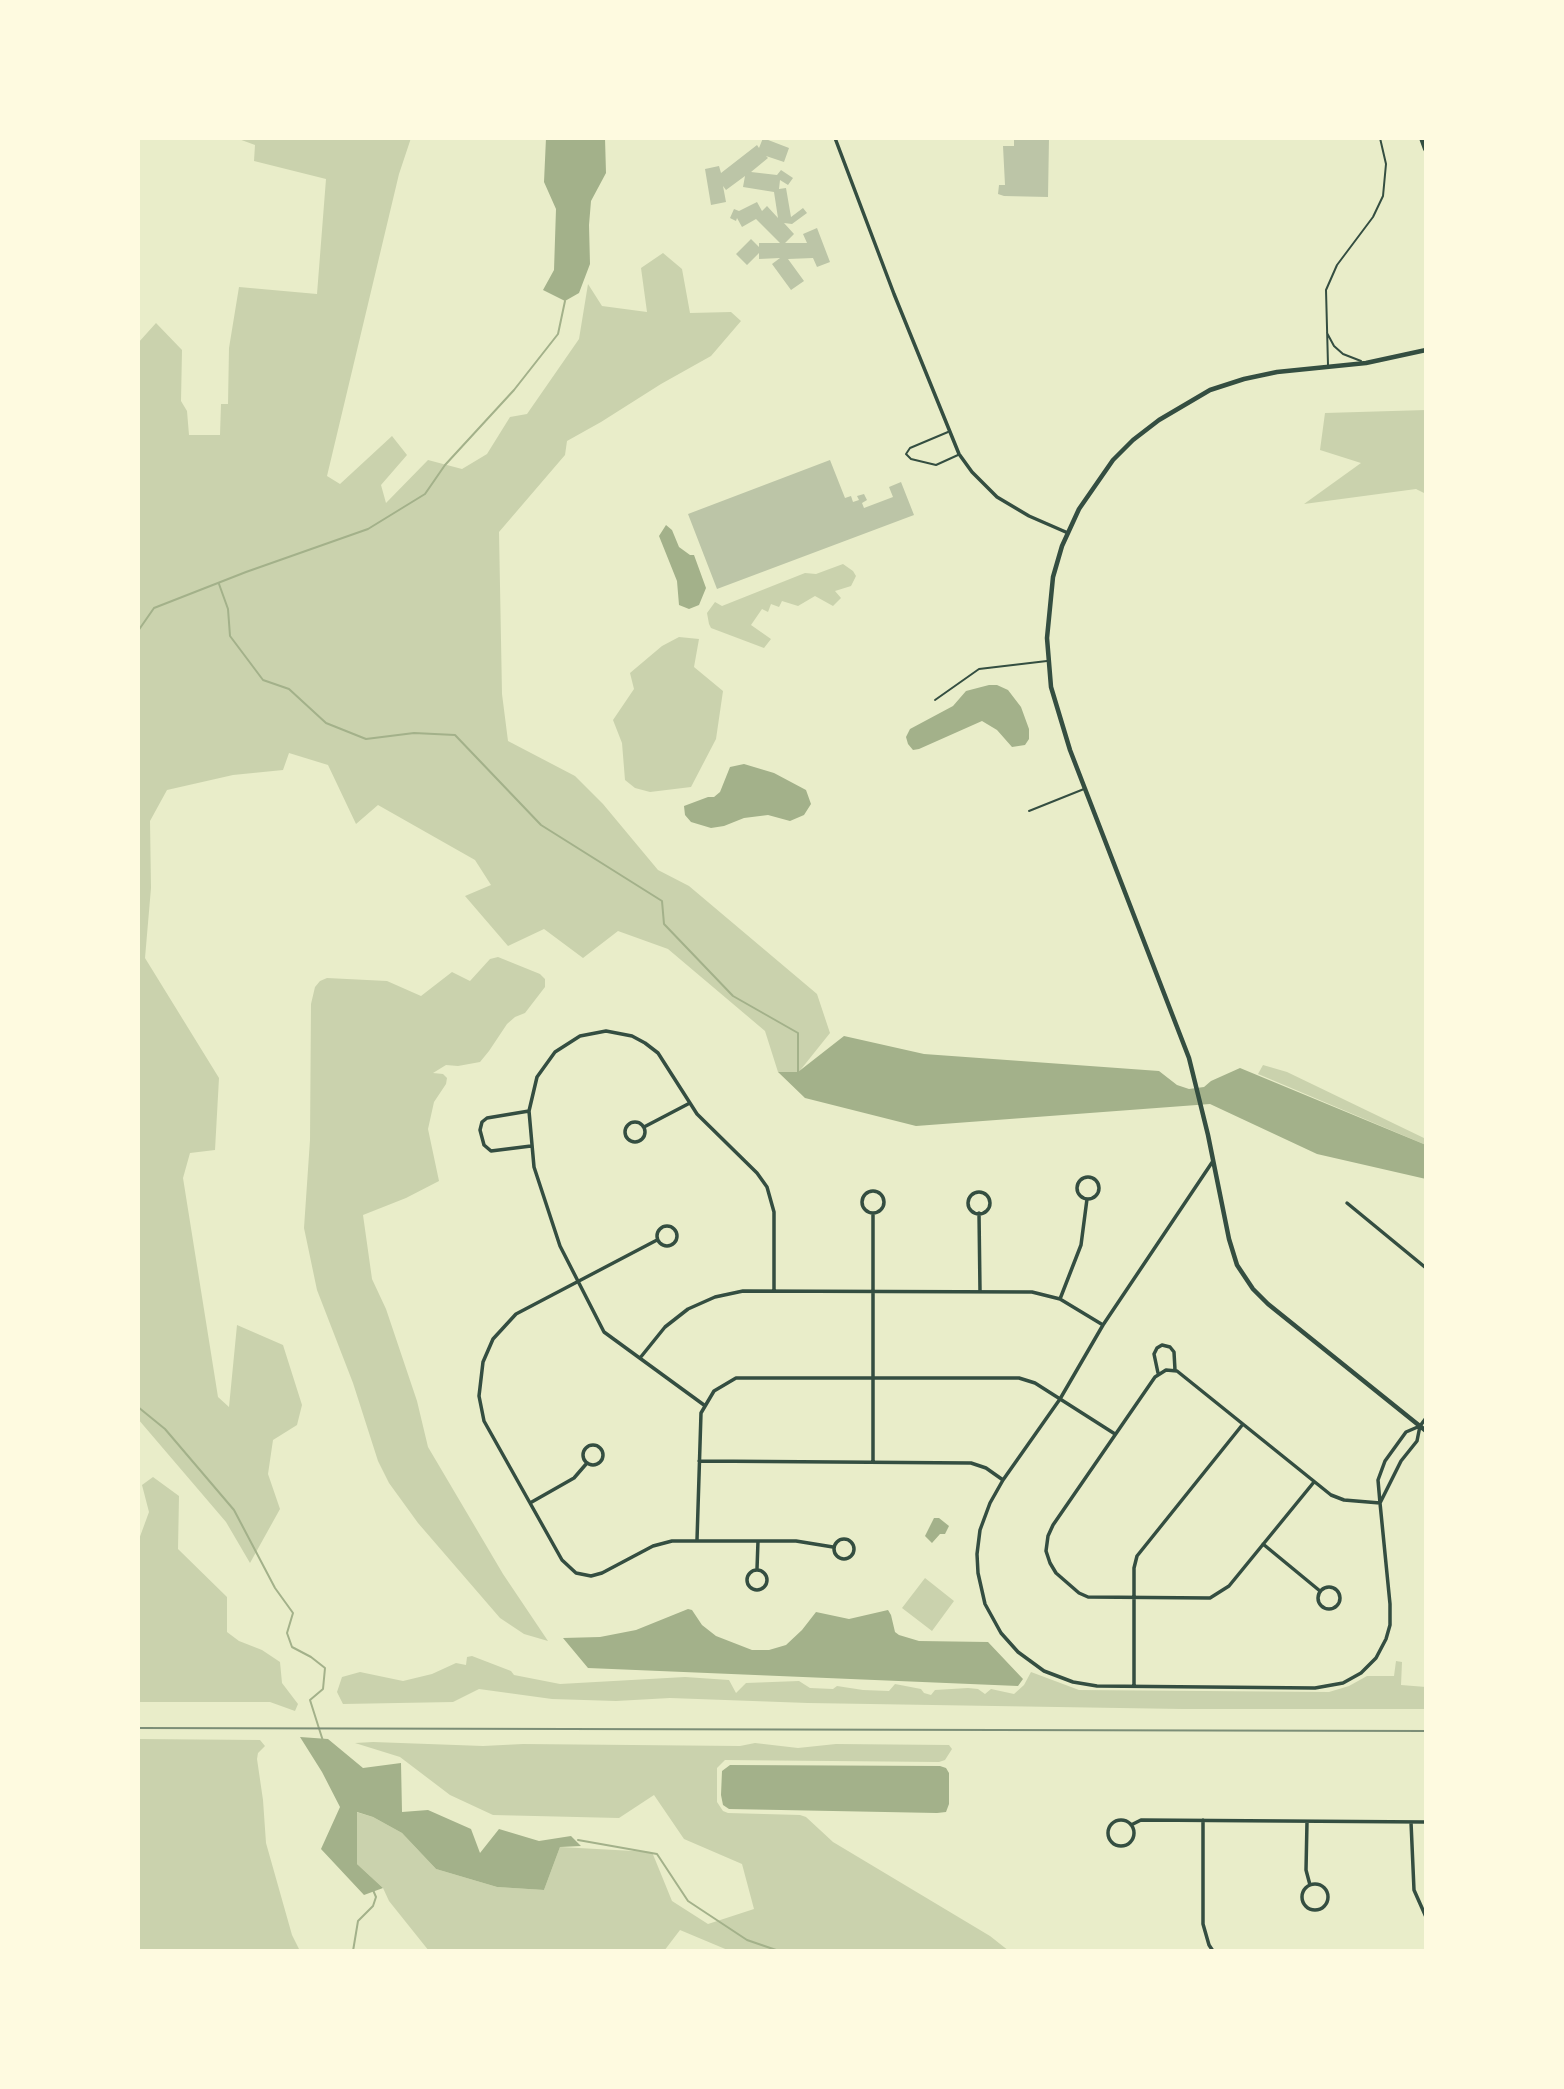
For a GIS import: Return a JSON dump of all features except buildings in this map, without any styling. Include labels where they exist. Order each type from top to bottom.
[{"type":"highway","points":[[1422,138],[1426,149]]},
{"type":"street","points":[[835,138],[948,432],[959,454],[978,480],[997,497],[1029,516],[1068,533]]},
{"type":"street","points":[[1426,350],[1366,363],[1277,372],[1244,379],[1210,390],[1175,410],[1133,440],[1113,460],[1083,501],[1068,533],[1051,589],[1047,627],[1048,660],[1058,714],[1171,1009],[1196,1084],[1233,1254],[1242,1274],[1268,1304],[1426,1431]]},
{"type":"street","points":[[704,1405],[604,1332],[577,1282],[551,1221],[535,1172],[531,1146],[529,1111],[534,1084],[549,1058],[573,1040],[601,1031],[632,1036],[653,1048],[667,1065],[689,1104],[710,1130],[757,1173],[769,1191],[774,1212],[774,1291]]},
{"type":"street","points":[[644,1128],[689,1104]]},
{"type":"street","points":[[529,1111],[487,1118],[482,1122],[480,1130],[484,1145],[492,1151],[531,1146]]},
{"type":"street","points":[[629,1123],[639,1123],[644,1128],[645,1134],[640,1141],[632,1142],[626,1138],[624,1130],[629,1123]]},
{"type":"street","points":[[1213,1160],[1103,1325],[1060,1399],[1003,1480],[983,1521],[976,1565],[985,1604],[1001,1633],[1026,1659],[1052,1674],[1086,1684],[1322,1687],[1343,1683],[1361,1672],[1380,1652],[1390,1625],[1378,1480],[1385,1461],[1406,1432],[1420,1426]]},
{"type":"street","points":[[1088,1177],[1095,1181],[1098,1188],[1095,1196],[1087,1199],[1080,1196],[1077,1188],[1080,1180],[1088,1177]]},
{"type":"street","points":[[873,1192],[881,1195],[884,1203],[880,1210],[873,1213],[865,1210],[862,1202],[865,1195],[873,1192]]},
{"type":"street","points":[[979,1192],[987,1195],[990,1203],[987,1210],[979,1213],[972,1210],[969,1202],[972,1195],[979,1192]]},
{"type":"street","points":[[1060,1299],[1082,1241],[1087,1199]]},
{"type":"street","points":[[1347,1203],[1426,1268]]},
{"type":"street","points":[[873,1213],[873,1462]]},
{"type":"street","points":[[979,1213],[980,1291]]},
{"type":"street","points":[[669,1225],[675,1230],[676,1240],[670,1245],[662,1245],[657,1240],[657,1231],[661,1227],[669,1225]]},
{"type":"street","points":[[657,1240],[523,1309],[510,1320],[489,1346],[481,1370],[479,1396],[484,1421],[530,1503],[564,1562],[573,1572],[581,1575],[594,1576],[657,1544],[672,1541],[798,1541],[834,1548]]},
{"type":"street","points":[[640,1358],[665,1326],[697,1304],[733,1292],[1032,1292],[1060,1299],[1103,1325]]},
{"type":"street","points":[[1158,1373],[1154,1354],[1162,1345],[1173,1350],[1175,1370]]},
{"type":"street","points":[[1314,1482],[1229,1586],[1215,1596],[1202,1599],[1095,1599],[1082,1595],[1054,1570],[1046,1551],[1051,1528],[1158,1373],[1166,1370],[1175,1370],[1339,1499],[1380,1503]]},
{"type":"street","points":[[697,1540],[699,1422],[704,1405],[717,1388],[741,1377],[1017,1377],[1031,1381],[1115,1434]]},
{"type":"street","points":[[1380,1503],[1398,1466],[1417,1441],[1420,1426],[1426,1418]]},
{"type":"street","points":[[1134,1685],[1135,1562],[1140,1550],[1243,1424]]},
{"type":"street","points":[[590,1445],[598,1446],[603,1452],[601,1460],[595,1465],[587,1463],[583,1457],[584,1449],[590,1445]]},
{"type":"street","points":[[699,1461],[971,1463],[986,1468],[1003,1480]]},
{"type":"street","points":[[530,1503],[576,1477],[587,1463]]},
{"type":"street","points":[[846,1539],[852,1544],[854,1552],[849,1558],[842,1560],[835,1555],[834,1548],[838,1541],[846,1539]]},
{"type":"street","points":[[757,1569],[758,1541]]},
{"type":"street","points":[[1264,1544],[1320,1591]]},
{"type":"street","points":[[757,1569],[764,1572],[767,1580],[763,1588],[757,1590],[751,1588],[746,1580],[749,1572],[757,1569]]},
{"type":"street","points":[[1328,1587],[1336,1590],[1340,1597],[1337,1605],[1324,1608],[1318,1599],[1320,1591],[1328,1587]]},
{"type":"street","points":[[1123,1820],[1131,1825],[1133,1835],[1126,1844],[1119,1845],[1110,1839],[1108,1832],[1114,1822],[1123,1820]]},
{"type":"street","points":[[1131,1825],[1141,1820],[1426,1822]]},
{"type":"street","points":[[1203,1820],[1203,1924],[1213,1951]]},
{"type":"street","points":[[1307,1822],[1306,1870],[1310,1885]]},
{"type":"street","points":[[1411,1822],[1414,1890],[1426,1917]]},
{"type":"street","points":[[1310,1885],[1319,1885],[1327,1891],[1327,1902],[1319,1910],[1311,1910],[1303,1903],[1302,1894],[1310,1885]]},
{"type":"lane","points":[[1328,366],[1326,290],[1331,276],[1373,217],[1383,196],[1386,164],[1380,138]]},
{"type":"lane","points":[[1325,330],[1334,346],[1343,354],[1366,363]]},
{"type":"lane","points":[[948,432],[910,448],[906,454],[936,465],[959,454]]},
{"type":"lane","points":[[935,700],[979,669],[1048,660]]},
{"type":"lane","points":[[1029,811],[1085,788]]},
{"type":"shaded area","points":[[236,138],[411,138],[399,174],[327,476],[340,484],[392,436],[407,455],[381,485],[386,503],[428,460],[462,469],[487,454],[510,417],[527,414],[579,339],[588,284],[602,306],[647,312],[641,268],[663,253],[682,269],[690,313],[731,312],[741,321],[711,356],[567,441],[565,455],[499,532],[502,694],[508,741],[575,776],[603,804],[658,870],[689,886],[817,994],[830,1033],[798,1073],[778,1072],[765,1031],[668,949],[618,931],[583,958],[544,929],[508,946],[465,896],[491,885],[475,860],[378,805],[356,824],[328,765],[289,753],[283,770],[233,775],[167,790],[150,821],[151,888],[145,958],[219,1078],[215,1150],[190,1153],[183,1178],[218,1397],[229,1407],[237,1325],[283,1345],[302,1405],[297,1425],[273,1440],[268,1474],[280,1509],[250,1563],[226,1522],[138,1419],[138,343],[156,323],[182,350],[181,401],[187,411],[189,435],[220,435],[221,404],[228,404],[229,348],[239,287],[317,294],[326,179],[254,161],[255,145]]},
{"type":"shaded area","points":[[546,138],[605,138],[606,173],[591,201],[590,264],[579,293],[565,301],[543,290],[554,270],[556,209],[544,182]]},
{"type":"shaded area","points":[[1426,410],[1426,494],[1416,489],[1304,504],[1361,463],[1320,450],[1325,413]]},
{"type":"shaded area","points":[[666,525],[672,530],[679,547],[694,555],[706,588],[699,605],[689,609],[679,605],[677,581],[659,536]]},
{"type":"shaded area","points":[[843,564],[856,576],[851,586],[835,591],[841,598],[833,606],[815,596],[798,606],[782,601],[779,607],[771,604],[768,612],[762,609],[751,625],[771,639],[764,648],[711,628],[709,624],[707,613],[715,602],[722,606],[805,573],[816,574]]},
{"type":"shaded area","points":[[679,637],[699,639],[694,667],[723,691],[716,739],[691,787],[650,792],[635,788],[625,780],[622,743],[613,720],[634,689],[630,673],[662,646]]},
{"type":"shaded area","points":[[989,685],[1008,690],[1021,707],[1029,729],[1029,739],[1025,745],[1012,747],[997,730],[982,721],[919,749],[913,750],[908,744],[906,737],[910,729],[953,706],[966,691]]},
{"type":"shaded area","points":[[744,764],[774,773],[806,790],[811,804],[804,815],[790,821],[768,815],[744,818],[711,828],[691,822],[685,815],[684,806],[714,797],[720,792],[730,767]]},
{"type":"shaded area","points":[[498,957],[540,974],[545,979],[545,987],[525,1013],[507,1024],[480,1062],[446,1065],[433,1073],[443,1074],[447,1078],[434,1102],[428,1129],[439,1181],[363,1215],[372,1279],[386,1309],[417,1401],[428,1447],[503,1574],[548,1641],[524,1634],[500,1618],[418,1523],[389,1483],[378,1461],[353,1383],[317,1290],[304,1228],[310,1140],[311,1004],[315,987],[327,978],[387,981],[421,996],[452,972],[470,981],[490,959]]},
{"type":"shaded area","points":[[844,1036],[924,1054],[1159,1071],[1177,1085],[1189,1089],[1204,1087],[1240,1068],[1426,1145],[1426,1179],[1317,1154],[1210,1104],[916,1126],[805,1098],[778,1072],[798,1072]]},
{"type":"shaded area","points":[[1263,1065],[1287,1072],[1426,1139],[1426,1145],[1258,1074]]},
{"type":"shaded area","points":[[153,1477],[179,1496],[178,1549],[227,1597],[227,1632],[280,1662],[282,1683],[298,1704],[295,1711],[270,1702],[138,1702],[138,1542],[149,1512],[142,1485]]},
{"type":"shaded area","points":[[934,1518],[939,1518],[949,1526],[945,1534],[940,1534],[932,1543],[925,1536]]},
{"type":"shaded area","points":[[925,1578],[954,1601],[932,1631],[902,1608]]},
{"type":"shaded area","points":[[688,1609],[716,1636],[752,1650],[769,1650],[786,1645],[816,1612],[849,1619],[888,1610],[895,1632],[899,1635],[919,1641],[988,1642],[1023,1679],[1018,1686],[588,1668],[563,1638],[600,1637],[636,1630]]},
{"type":"shaded area","points":[[472,1656],[511,1671],[514,1675],[560,1684],[685,1677],[729,1680],[736,1693],[746,1683],[799,1681],[810,1688],[833,1689],[837,1686],[889,1691],[895,1684],[921,1689],[931,1695],[935,1690],[968,1688],[978,1689],[985,1694],[991,1689],[1014,1694],[1024,1685],[1031,1672],[1079,1690],[1329,1692],[1349,1686],[1367,1676],[1394,1676],[1396,1661],[1402,1662],[1401,1685],[1426,1687],[1426,1709],[1182,1709],[670,1698],[616,1701],[552,1699],[479,1689],[453,1702],[343,1704],[337,1692],[342,1677],[360,1672],[403,1681],[432,1674],[456,1663],[466,1665],[467,1657]]},
{"type":"shaded area","points":[[300,1737],[328,1739],[363,1768],[401,1763],[402,1812],[428,1810],[471,1829],[480,1853],[499,1829],[539,1841],[571,1836],[581,1846],[560,1847],[544,1890],[497,1887],[436,1869],[402,1833],[373,1817],[357,1812],[357,1864],[383,1888],[364,1895],[321,1849],[340,1807]]},
{"type":"shaded area","points":[[138,1739],[260,1740],[265,1746],[258,1753],[257,1759],[266,1843],[292,1935],[300,1951],[138,1951]]},
{"type":"shaded area","points":[[355,1743],[483,1746],[740,1746],[755,1743],[798,1748],[836,1744],[949,1745],[952,1749],[945,1760],[939,1762],[725,1760],[717,1768],[717,1802],[723,1811],[728,1813],[806,1817],[833,1842],[990,1936],[1009,1951],[730,1951],[680,1930],[664,1951],[429,1951],[389,1901],[383,1888],[357,1864],[356,1812],[373,1817],[402,1833],[436,1869],[497,1887],[544,1890],[560,1847],[652,1852],[672,1901],[708,1924],[754,1909],[742,1864],[684,1839],[654,1795],[619,1818],[493,1815],[450,1795],[400,1757]]},
{"type":"shaded area","points":[[730,1765],[940,1766],[946,1768],[949,1773],[949,1804],[946,1812],[937,1813],[729,1809],[723,1805],[721,1795],[722,1771]]},
{"type":"waterway","points":[[138,631],[154,608],[368,529],[425,494],[445,465],[514,390],[558,334],[565,301]]},
{"type":"waterway","points":[[219,584],[228,609],[230,636],[263,680],[289,689],[326,723],[366,739],[414,733],[455,735],[541,825],[662,901],[664,924],[733,996],[798,1033],[798,1073]]},
{"type":"waterway","points":[[138,1407],[165,1429],[234,1510],[275,1588],[293,1613],[287,1633],[292,1647],[325,1668],[323,1689],[310,1700],[323,1741]]},
{"type":"waterway","points":[[578,1840],[657,1854],[688,1901],[747,1940],[779,1951]]},
{"type":"waterway","points":[[353,1951],[358,1921],[373,1906],[376,1897],[373,1890]]},
{"type":"railway","points":[[138,1728],[1426,1731]]}]
